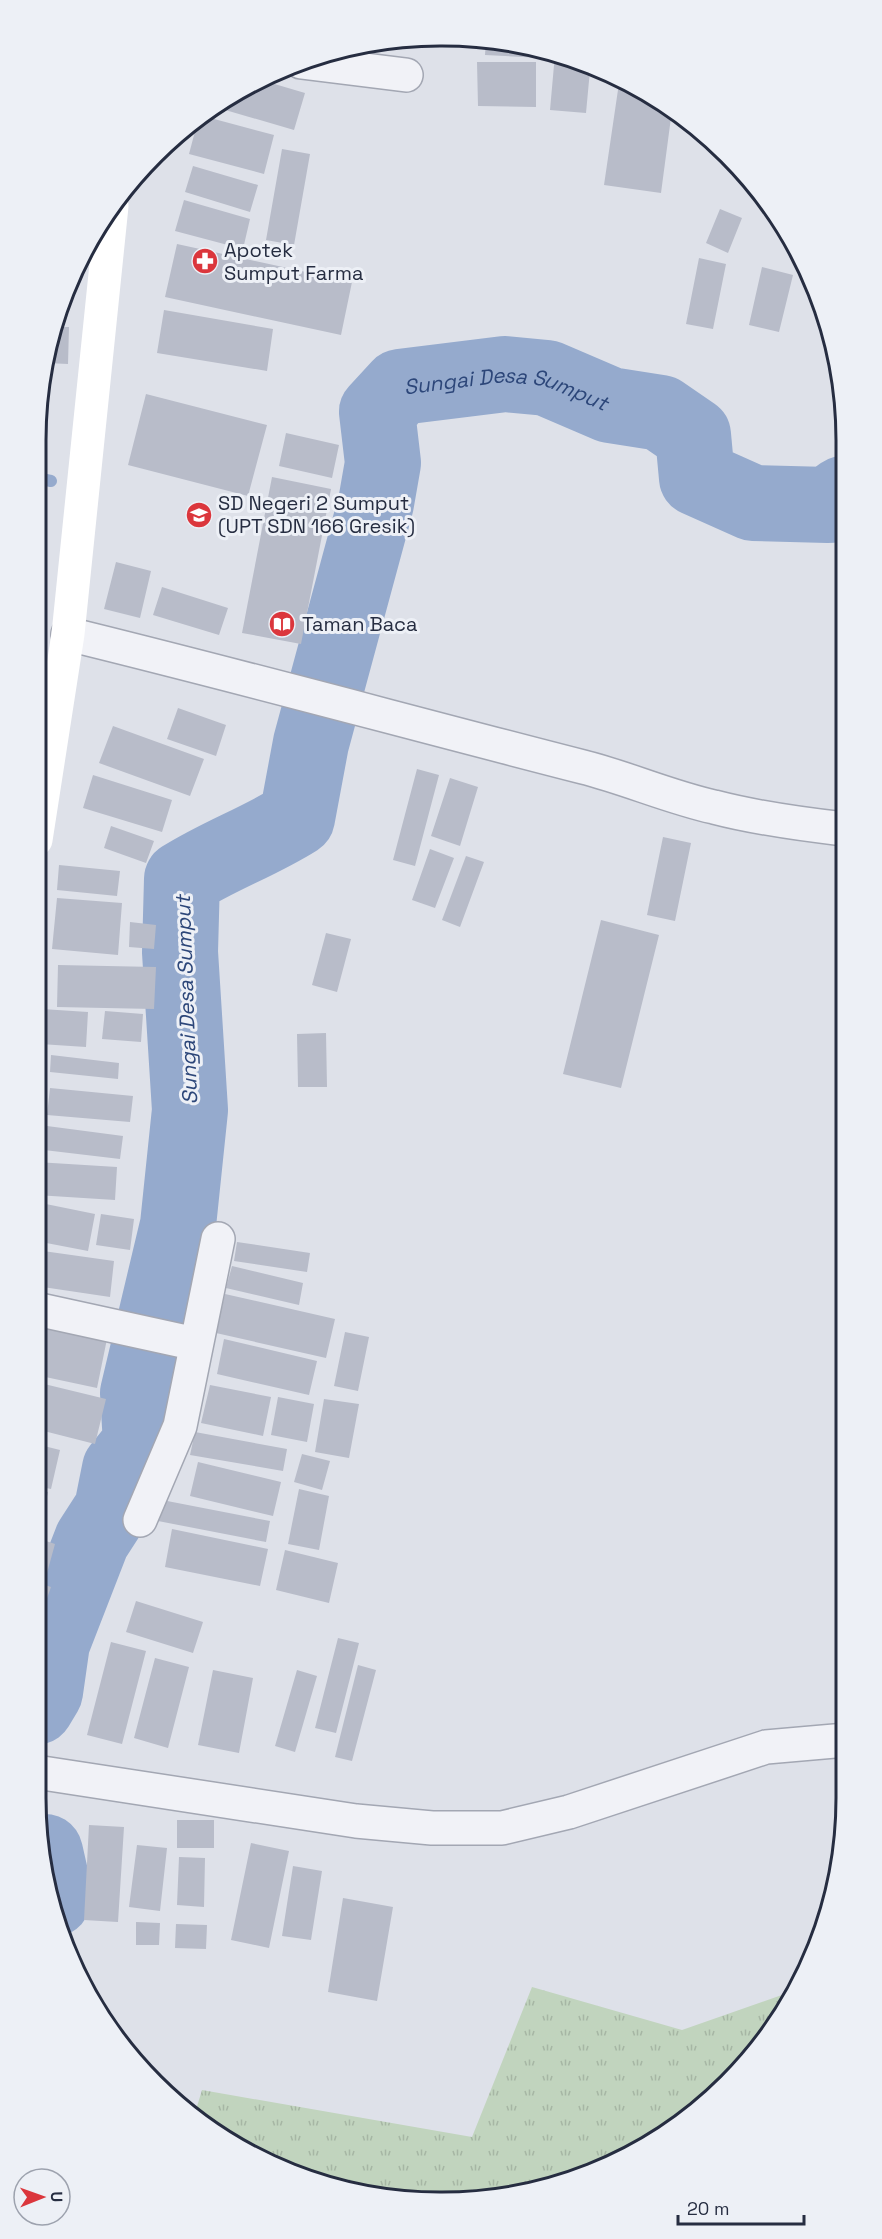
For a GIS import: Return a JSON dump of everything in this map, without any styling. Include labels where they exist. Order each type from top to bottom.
[{"type":"main road","points":[[46,776],[68,634],[110,227]]},
{"type":"street","points":[[322,65],[406,75]]},
{"type":"street","points":[[68,634],[277,685],[335,703],[591,769],[712,807],[786,822],[836,828]]},
{"type":"street","points":[[140,1520],[180,1426],[186,1341],[218,1239]]},
{"type":"street","points":[[46,1311],[186,1341]]},
{"type":"street","points":[[46,1774],[356,1821],[432,1828],[502,1828],[569,1812],[766,1747],[836,1741]]},
{"type":"green space","points":[[532,1987],[682,2030],[783,1994],[738,2058],[701,2095],[681,2111],[638,2140],[615,2152],[568,2172],[518,2185],[467,2192],[415,2192],[339,2179],[314,2172],[267,2152],[244,2140],[197,2108],[202,2090],[472,2137]]},
{"type":"building","points":[[485,49],[533,58],[485,55]]},
{"type":"building","points":[[477,62],[536,62],[536,107],[478,106]]},
{"type":"building","points":[[554,63],[589,76],[586,113],[550,110]]},
{"type":"building","points":[[274,84],[305,93],[294,130],[226,110]]},
{"type":"building","points":[[618,89],[671,121],[661,193],[604,185]]},
{"type":"building","points":[[214,119],[274,135],[264,174],[189,154],[195,133]]},
{"type":"building","points":[[282,149],[310,154],[294,245],[266,240]]},
{"type":"building","points":[[193,166],[258,185],[250,212],[185,192]]},
{"type":"building","points":[[184,200],[250,219],[243,249],[175,231]]},
{"type":"building","points":[[720,209],[742,218],[728,253],[706,243]]},
{"type":"building","points":[[177,244],[352,282],[341,335],[165,297]]},
{"type":"building","points":[[699,258],[726,264],[713,329],[686,324]]},
{"type":"building","points":[[762,267],[793,275],[779,332],[749,325]]},
{"type":"building","points":[[164,310],[273,329],[267,371],[157,353]]},
{"type":"building","points":[[63,327],[69,327],[68,364],[54,363]]},
{"type":"building","points":[[146,394],[267,425],[248,496],[128,465]]},
{"type":"building","points":[[286,433],[339,445],[332,478],[279,466]]},
{"type":"building","points":[[272,477],[331,489],[301,644],[242,633]]},
{"type":"building","points":[[116,562],[151,571],[140,618],[104,609]]},
{"type":"building","points":[[162,587],[228,608],[219,635],[153,615]]},
{"type":"building","points":[[178,708],[226,725],[216,756],[167,739]]},
{"type":"building","points":[[113,726],[204,759],[190,796],[99,763]]},
{"type":"building","points":[[417,769],[439,775],[415,866],[393,860]]},
{"type":"building","points":[[93,775],[172,800],[162,832],[83,808]]},
{"type":"building","points":[[450,778],[478,787],[460,846],[431,836]]},
{"type":"building","points":[[111,826],[154,841],[146,863],[104,848]]},
{"type":"building","points":[[663,837],[691,843],[675,921],[647,915]]},
{"type":"building","points":[[430,849],[454,858],[435,908],[412,900]]},
{"type":"building","points":[[466,856],[484,862],[460,927],[442,920]]},
{"type":"building","points":[[59,865],[120,871],[117,896],[57,890]]},
{"type":"building","points":[[57,898],[122,903],[118,955],[52,949]]},
{"type":"building","points":[[601,920],[659,935],[621,1088],[563,1074]]},
{"type":"building","points":[[130,922],[156,925],[154,949],[129,947]]},
{"type":"building","points":[[326,933],[351,939],[337,992],[312,985]]},
{"type":"building","points":[[58,965],[156,967],[154,1009],[57,1007]]},
{"type":"building","points":[[46,1009],[88,1012],[86,1047],[46,1044]]},
{"type":"building","points":[[105,1011],[143,1014],[141,1042],[102,1039]]},
{"type":"building","points":[[326,1033],[327,1087],[298,1087],[297,1034]]},
{"type":"building","points":[[51,1055],[119,1063],[118,1079],[50,1072]]},
{"type":"building","points":[[50,1088],[133,1096],[130,1122],[47,1115]]},
{"type":"building","points":[[47,1126],[123,1136],[120,1159],[46,1150]]},
{"type":"building","points":[[46,1163],[117,1167],[115,1200],[46,1196]]},
{"type":"building","points":[[46,1204],[95,1214],[88,1251],[46,1243]]},
{"type":"building","points":[[101,1214],[134,1219],[130,1250],[96,1245]]},
{"type":"building","points":[[237,1242],[310,1253],[307,1272],[234,1261]]},
{"type":"building","points":[[46,1251],[114,1261],[110,1297],[46,1287]]},
{"type":"building","points":[[232,1266],[303,1283],[299,1305],[226,1288]]},
{"type":"building","points":[[225,1294],[335,1319],[326,1358],[216,1333]]},
{"type":"building","points":[[46,1322],[108,1334],[97,1388],[46,1377]]},
{"type":"building","points":[[345,1332],[369,1337],[358,1391],[334,1386]]},
{"type":"building","points":[[224,1339],[317,1361],[309,1395],[217,1374]]},
{"type":"building","points":[[46,1384],[106,1399],[95,1444],[46,1432]]},
{"type":"building","points":[[210,1385],[271,1397],[263,1436],[201,1423]]},
{"type":"building","points":[[278,1397],[314,1404],[307,1442],[271,1435]]},
{"type":"building","points":[[324,1399],[359,1404],[349,1458],[315,1452]]},
{"type":"building","points":[[195,1432],[287,1449],[283,1471],[190,1455]]},
{"type":"building","points":[[46,1446],[60,1450],[51,1489],[46,1488]]},
{"type":"building","points":[[302,1454],[330,1461],[322,1490],[294,1482]]},
{"type":"building","points":[[198,1462],[281,1482],[273,1516],[190,1496]]},
{"type":"building","points":[[299,1489],[329,1496],[319,1550],[288,1544]]},
{"type":"building","points":[[162,1500],[270,1521],[266,1542],[158,1521]]},
{"type":"building","points":[[172,1529],[268,1549],[260,1586],[165,1567]]},
{"type":"building","points":[[46,1541],[55,1544],[46,1573]]},
{"type":"building","points":[[285,1550],[338,1563],[329,1603],[276,1590]]},
{"type":"building","points":[[46,1585],[51,1587],[46,1601]]},
{"type":"building","points":[[136,1601],[203,1622],[193,1653],[126,1632]]},
{"type":"building","points":[[338,1638],[359,1643],[336,1733],[315,1728]]},
{"type":"building","points":[[111,1642],[146,1651],[122,1744],[87,1735]]},
{"type":"building","points":[[155,1658],[189,1667],[168,1748],[134,1738]]},
{"type":"building","points":[[358,1665],[376,1670],[352,1761],[335,1757]]},
{"type":"building","points":[[213,1670],[253,1678],[239,1753],[198,1745]]},
{"type":"building","points":[[297,1670],[317,1676],[295,1752],[275,1746]]},
{"type":"building","points":[[177,1820],[214,1820],[214,1848],[177,1848]]},
{"type":"building","points":[[89,1825],[124,1827],[118,1922],[84,1920]]},
{"type":"building","points":[[251,1843],[289,1851],[269,1948],[231,1940]]},
{"type":"building","points":[[137,1845],[167,1848],[160,1911],[129,1907]]},
{"type":"building","points":[[179,1857],[205,1858],[204,1907],[177,1905]]},
{"type":"building","points":[[293,1866],[322,1871],[311,1940],[282,1936]]},
{"type":"building","points":[[343,1898],[393,1907],[377,2001],[328,1992]]},
{"type":"building","points":[[136,1922],[160,1923],[159,1945],[136,1945]]},
{"type":"building","points":[[176,1924],[207,1925],[206,1949],[175,1948]]},
{"type":"waterway","name":"Sungai Desa Sumput","points":[[46,1685],[52,1643],[92,1540],[112,1509],[120,1469],[141,1443],[138,1393],[178,1225],[190,1110],[180,952],[182,879],[297,818],[311,743],[376,503],[383,463],[377,412],[400,387],[505,374],[547,378],[610,405],[661,413],[693,435],[697,478],[753,503],[828,505],[836,499]]},
{"type":"waterway","points":[[46,480],[51,481]]},
{"type":"place","name":"Apotek Sumput Farma","points":[[205,261]]},
{"type":"place","name":"SD Negeri 2 Sumput (UPT SDN 166 Gresik)","points":[[199,515]]},
{"type":"place","name":"Taman Baca","points":[[282,624]]}]
